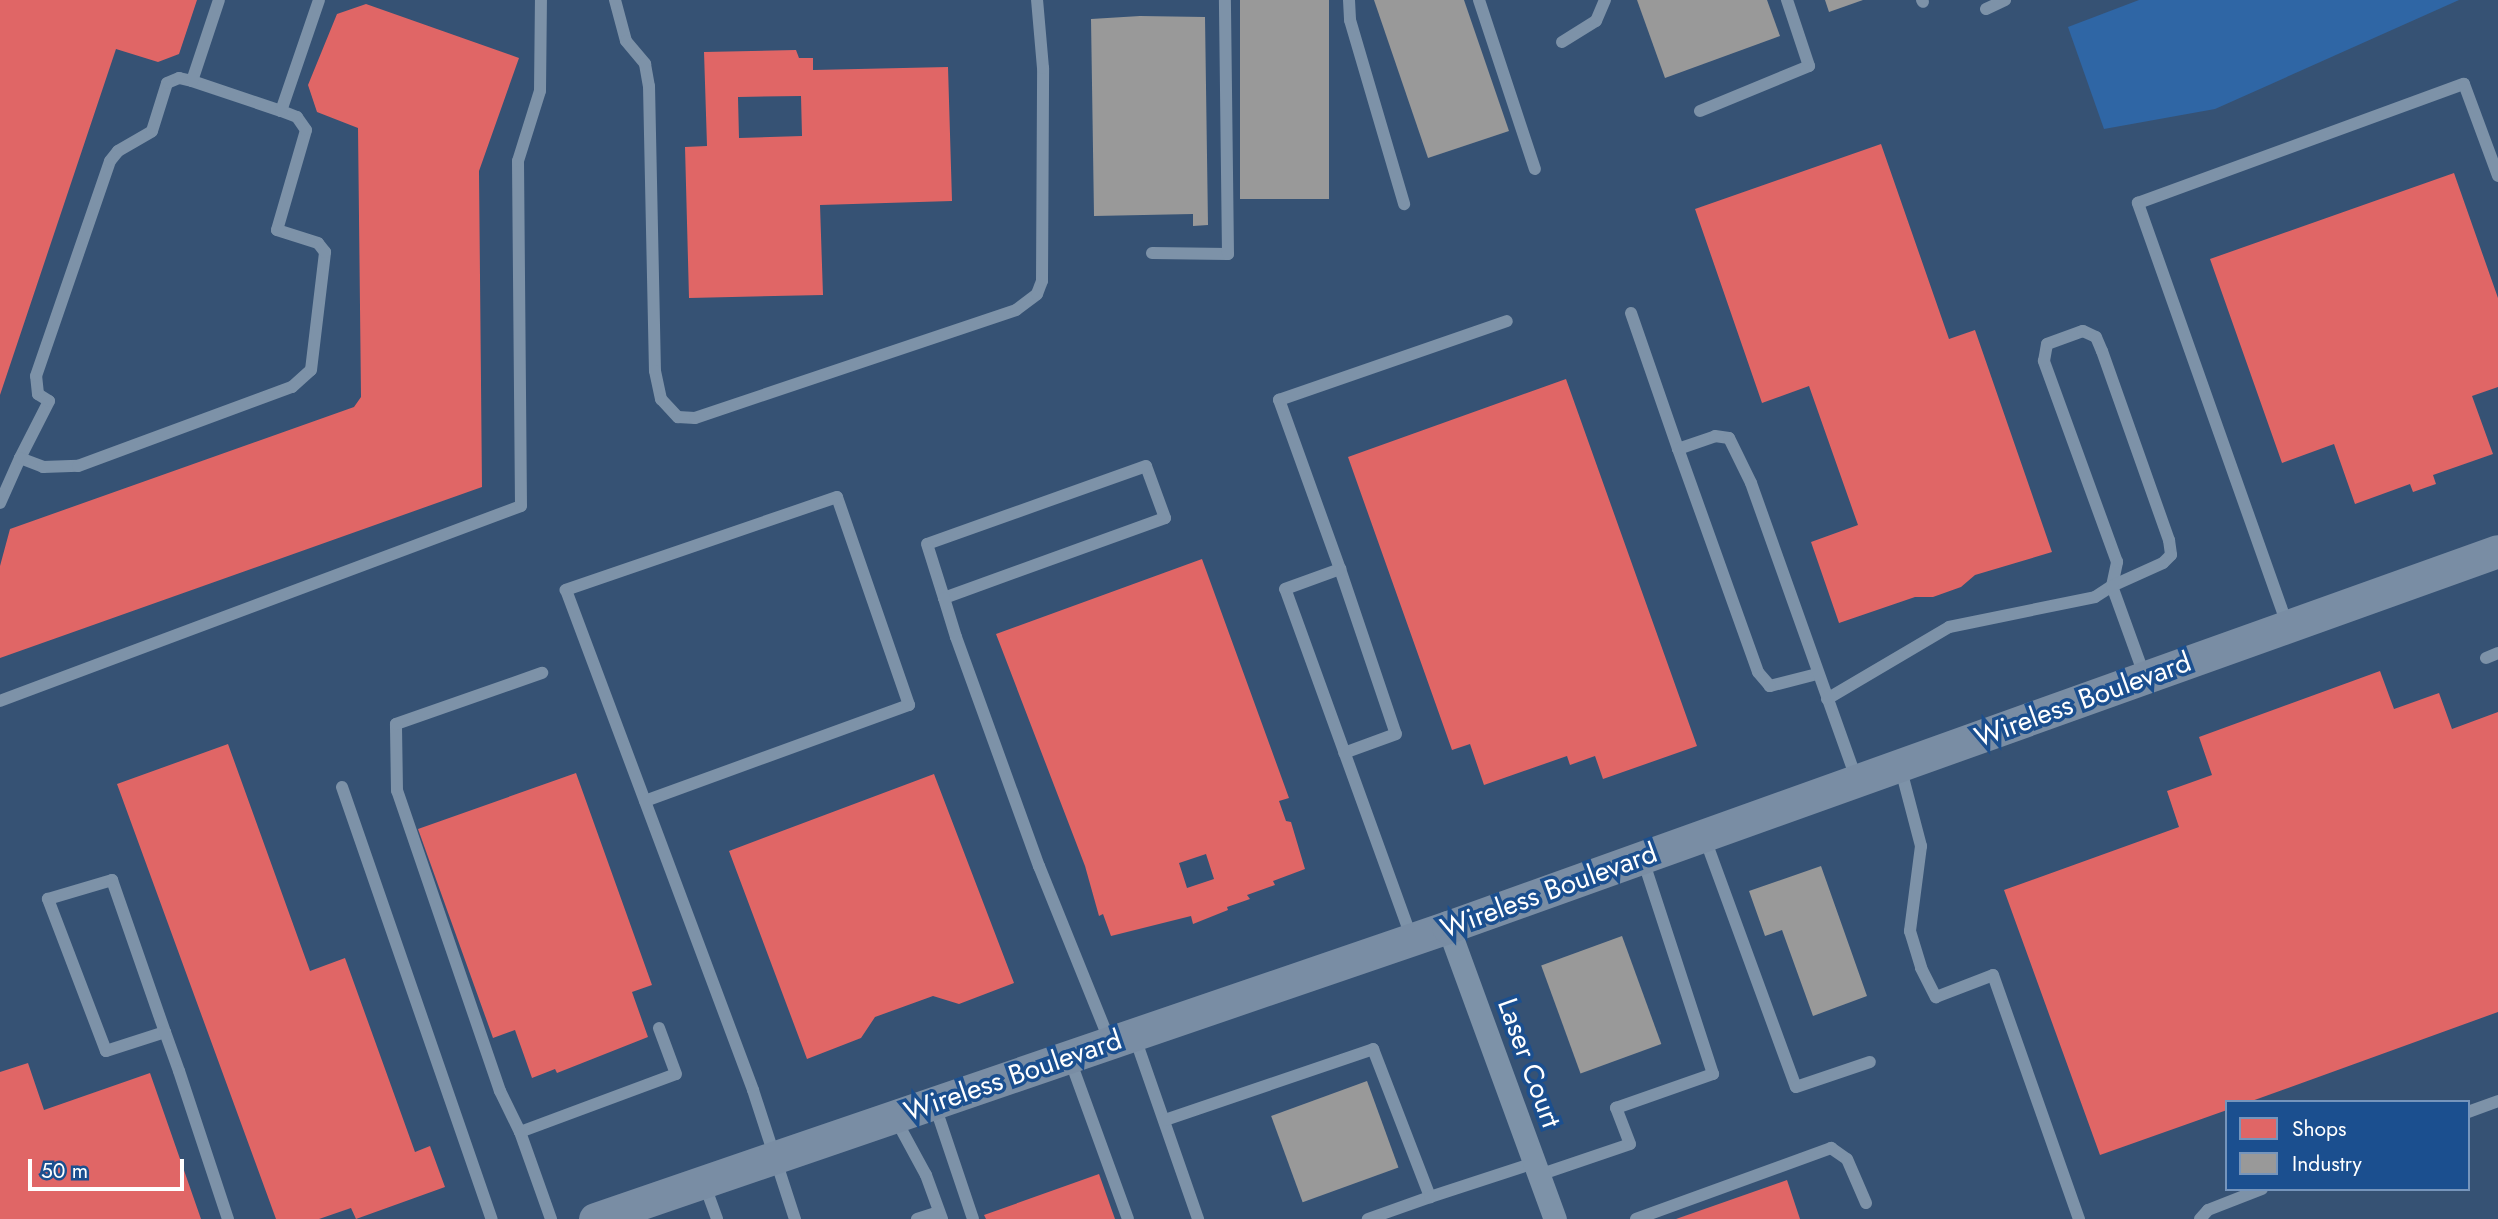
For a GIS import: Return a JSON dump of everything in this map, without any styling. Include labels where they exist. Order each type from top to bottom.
[{"type":"street","name":"Wireless Boulevard","points":[[596,1219],[1448,927],[2498,551]]},
{"type":"street","name":"Laser Court","points":[[1448,927],[1555,1219]]},
{"type":"lane","points":[[192,81],[219,0]]},
{"type":"lane","points":[[281,111],[319,0]]},
{"type":"lane","points":[[0,701],[522,506],[518,161],[540,91],[541,0]]},
{"type":"lane","points":[[615,0],[626,41],[645,64],[649,86],[655,371],[661,399],[678,417],[695,418],[1016,310],[1037,295],[1042,281],[1043,107],[1037,0]]},
{"type":"lane","points":[[1152,253],[1228,254],[1225,0]]},
{"type":"lane","points":[[1349,0],[1350,20],[1404,204]]},
{"type":"lane","points":[[1479,0],[1535,169]]},
{"type":"lane","points":[[1562,42],[1596,21],[1605,0]]},
{"type":"lane","points":[[1700,111],[1809,66],[1787,0]]},
{"type":"lane","points":[[1986,9],[2005,0]]},
{"type":"lane","points":[[0,503],[20,458],[49,401],[38,394],[36,376],[110,161],[118,151],[152,131],[167,83],[179,78],[192,81],[297,117],[306,130],[278,230],[318,243],[325,252],[311,370],[292,387],[78,466],[43,467],[20,458]]},
{"type":"lane","points":[[2288,626],[2138,203],[2464,83],[2498,176]]},
{"type":"lane","points":[[1631,313],[1758,672],[1770,686],[1817,674]]},
{"type":"lane","points":[[1344,753],[1396,734],[1279,400],[1507,321]]},
{"type":"lane","points":[[1827,699],[1949,627],[2095,597],[2112,586],[2171,555],[2102,351],[2096,337],[2083,331],[2047,344],[2044,361],[2117,562],[2112,586],[2145,678]]},
{"type":"lane","points":[[1678,449],[1715,436],[1729,438],[1751,483],[1857,780]]},
{"type":"lane","points":[[944,598],[1165,518],[1146,466],[927,544],[944,598],[1039,866],[1165,1120],[1198,1219]]},
{"type":"lane","points":[[645,801],[909,705],[837,497],[566,590],[753,1090],[795,1219]]},
{"type":"lane","points":[[1340,569],[1285,589],[1412,939]]},
{"type":"lane","points":[[542,673],[396,724],[397,791],[500,1091],[520,1132],[551,1219]]},
{"type":"lane","points":[[1900,765],[1921,846],[1910,931],[1921,968],[1936,997],[1993,975],[2079,1219]]},
{"type":"lane","points":[[342,787],[492,1219]]},
{"type":"lane","points":[[1703,836],[1796,1087],[1870,1062]]},
{"type":"lane","points":[[1368,1219],[1430,1197],[1630,1144],[1616,1108],[1713,1074],[1642,857]]},
{"type":"lane","points":[[165,1031],[106,1051],[48,899],[112,880],[165,1031],[228,1219]]},
{"type":"lane","points":[[520,1132],[676,1074],[659,1028]]},
{"type":"lane","points":[[1165,1120],[1373,1049],[1430,1197]]},
{"type":"lane","points":[[1069,1057],[1128,1219]]},
{"type":"lane","points":[[2470,1111],[2498,1101]]},
{"type":"lane","points":[[934,1103],[973,1219]]},
{"type":"lane","points":[[894,1116],[926,1175],[941,1215],[917,1219]]},
{"type":"lane","points":[[1636,1219],[1831,1148],[1847,1159],[1866,1203]]},
{"type":"lane","points":[[704,1182],[717,1219]]},
{"type":"lane","points":[[2200,1219],[2208,1210],[2257,1191]]},
{"type":"shaded area","points":[[2139,0],[2459,0],[2215,109],[2104,129],[2068,27]]},
{"type":"building: Shops","points":[[0,0],[197,0],[179,54],[158,62],[116,49],[0,395]]},
{"type":"building: Shops","points":[[366,4],[519,58],[479,171],[482,487],[0,658],[0,566],[10,529],[354,407],[361,397],[358,128],[317,112],[308,85],[337,14]]},
{"type":"building: Shops","points":[[796,50],[799,58],[813,58],[813,70],[948,67],[952,201],[820,205],[823,295],[689,298],[685,147],[707,146],[704,52]],"holes":[[[801,96],[802,136],[739,138],[738,97]]]},
{"type":"building: Shops","points":[[1881,144],[1949,339],[1975,330],[2052,552],[1975,575],[1961,587],[1933,597],[1915,597],[1839,623],[1811,542],[1858,525],[1809,386],[1762,403],[1695,209]]},
{"type":"building: Shops","points":[[2454,173],[2498,298],[2498,387],[2472,396],[2493,454],[2433,475],[2436,484],[2413,492],[2410,484],[2355,504],[2334,444],[2282,463],[2210,259]]},
{"type":"building: Shops","points":[[1566,379],[1697,746],[1603,779],[1595,756],[1570,765],[1567,756],[1484,785],[1470,744],[1452,750],[1348,457]]},
{"type":"building: Shops","points":[[1202,559],[1289,798],[1279,801],[1286,821],[1291,822],[1305,869],[1273,881],[1275,885],[1247,895],[1250,899],[1193,924],[1191,916],[1111,936],[1103,914],[1099,916],[1085,866],[996,634]],"holes":[[[1206,854],[1214,879],[1187,888],[1179,863]]]},
{"type":"building: Shops","points":[[2380,671],[2394,709],[2439,693],[2452,729],[2498,712],[2498,1012],[2255,1100],[2225,1100],[2225,1111],[2100,1155],[2004,890],[2179,827],[2167,791],[2212,775],[2199,737]]},
{"type":"building: Shops","points":[[228,744],[310,971],[345,958],[415,1152],[430,1146],[445,1187],[356,1219],[351,1208],[319,1219],[276,1219],[117,784]]},
{"type":"building: Shops","points":[[576,773],[652,985],[632,992],[648,1037],[557,1073],[555,1069],[532,1078],[515,1030],[493,1038],[418,829]]},
{"type":"building: Shops","points":[[934,774],[1014,983],[959,1004],[933,996],[875,1017],[861,1038],[807,1059],[729,851]]},
{"type":"building: Shops","points":[[28,1063],[44,1110],[150,1073],[201,1219],[0,1219],[0,1072]]},
{"type":"building: Shops","points":[[1099,1174],[1115,1219],[986,1219],[984,1215]]},
{"type":"building: Shops","points":[[1787,1180],[1800,1219],[1676,1219]]},
{"type":"building: Industry","points":[[1240,0],[1329,0],[1329,199],[1240,199]]},
{"type":"building: Industry","points":[[1374,0],[1464,0],[1509,131],[1428,158]]},
{"type":"building: Industry","points":[[1637,0],[1767,0],[1780,36],[1665,78]]},
{"type":"building: Industry","points":[[1825,0],[1863,0],[1829,12]]},
{"type":"building: Industry","points":[[1140,16],[1205,17],[1208,225],[1193,226],[1193,214],[1094,216],[1091,19]]},
{"type":"building: Industry","points":[[1821,866],[1867,996],[1813,1016],[1782,930],[1765,936],[1749,891]]},
{"type":"building: Industry","points":[[1622,936],[1661,1044],[1581,1073],[1541,965]]},
{"type":"building: Industry","points":[[1367,1081],[1398,1167],[1303,1202],[1271,1116]]}]
